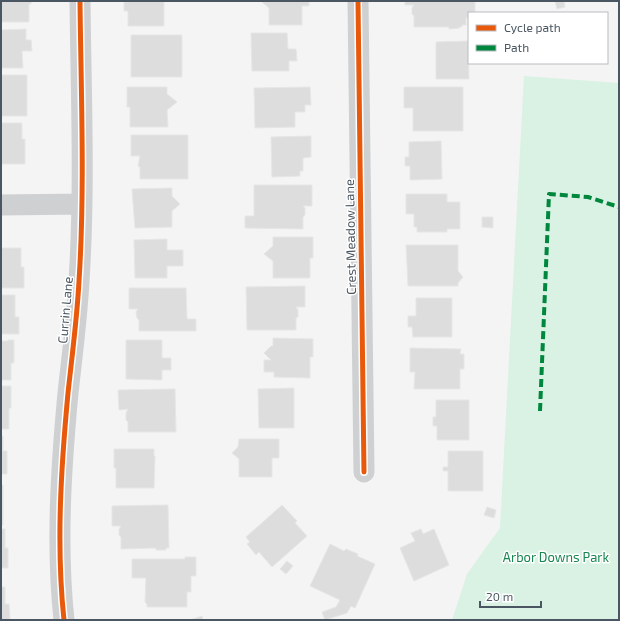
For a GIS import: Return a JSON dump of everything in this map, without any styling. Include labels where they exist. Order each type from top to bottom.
[{"type":"street","name":"Currin Lane","points":[[64,620],[60,565],[60,518],[63,458],[79,282],[82,204],[80,1]]},
{"type":"street","name":"Crest Meadow Lane","points":[[358,1],[364,472]]},
{"type":"street","points":[[1,205],[82,204]]},
{"type":"green space","name":"Arbor Downs Park","points":[[524,76],[619,83],[619,620],[452,620],[467,574],[500,528]]},
{"type":"building","points":[[1,1],[31,1],[31,4],[29,4],[29,22],[1,22]]},
{"type":"building","points":[[164,1],[164,26],[128,26],[128,11],[124,11],[124,2]]},
{"type":"building","points":[[262,1],[309,1],[309,6],[302,6],[302,25],[269,25],[269,8]]},
{"type":"building","points":[[405,1],[475,1],[475,12],[468,12],[466,25],[462,25],[462,27],[459,27],[460,28],[449,29],[449,27],[414,27],[412,8],[414,5],[405,5]]},
{"type":"building","points":[[555,1],[564,1],[565,7],[557,9]]},
{"type":"building","points":[[26,29],[26,40],[31,40],[32,51],[22,51],[23,68],[1,68],[1,30]]},
{"type":"building","points":[[251,33],[287,33],[288,49],[296,49],[297,61],[289,61],[289,71],[252,71]]},
{"type":"building","points":[[131,35],[182,35],[182,77],[131,77]]},
{"type":"building","points":[[468,41],[469,79],[436,79],[436,42]]},
{"type":"building","points":[[1,75],[27,75],[27,116],[1,116]]},
{"type":"building","points":[[127,87],[167,87],[167,94],[177,102],[167,110],[168,127],[130,127],[130,107],[127,107]]},
{"type":"building","points":[[310,87],[311,105],[305,105],[305,112],[295,112],[295,127],[255,128],[254,88]]},
{"type":"building","points":[[404,87],[463,87],[463,131],[413,131],[413,108],[404,108]]},
{"type":"building","points":[[1,123],[22,123],[22,139],[25,139],[25,164],[1,164]]},
{"type":"building","points":[[131,135],[188,135],[188,179],[140,179],[140,167],[138,166],[140,156],[131,156]]},
{"type":"building","points":[[311,136],[311,157],[303,158],[303,171],[300,171],[300,176],[272,177],[271,137]]},
{"type":"building","points":[[441,141],[442,179],[410,180],[410,166],[405,166],[405,157],[409,157],[409,142]]},
{"type":"building","points":[[254,185],[312,185],[312,206],[303,206],[305,208],[305,215],[303,217],[303,229],[245,228],[245,216],[254,216]]},
{"type":"building","points":[[172,188],[172,196],[180,204],[172,211],[172,227],[135,228],[132,189]]},
{"type":"building","points":[[406,194],[447,194],[447,202],[460,202],[460,229],[447,229],[447,232],[417,232],[417,227],[414,227],[414,214],[406,214]]},
{"type":"building","points":[[482,217],[493,217],[493,228],[482,227]]},
{"type":"building","points":[[273,237],[313,237],[313,258],[310,258],[310,278],[273,278],[273,261],[264,254],[273,246]]},
{"type":"building","points":[[167,239],[167,250],[183,250],[183,266],[167,266],[167,278],[135,278],[134,240]]},
{"type":"building","points":[[406,245],[458,245],[458,271],[463,277],[458,283],[458,286],[408,286]]},
{"type":"building","points":[[1,248],[21,248],[21,267],[24,267],[24,288],[1,288]]},
{"type":"building","points":[[305,286],[305,307],[296,307],[298,310],[298,317],[296,318],[296,330],[247,330],[246,287]]},
{"type":"building","points":[[129,288],[186,288],[187,319],[196,319],[196,331],[139,331],[139,320],[136,312],[138,309],[129,309]]},
{"type":"building","points":[[1,295],[15,295],[15,317],[19,317],[19,334],[1,334]]},
{"type":"building","points":[[416,298],[452,298],[452,337],[413,337],[412,327],[408,327],[408,316],[416,316]]},
{"type":"building","points":[[273,338],[313,339],[313,357],[310,357],[310,378],[274,377],[274,372],[264,372],[264,360],[271,360],[264,353],[271,346],[273,346]]},
{"type":"building","points":[[14,340],[14,363],[11,363],[11,380],[1,380],[1,341]]},
{"type":"building","points":[[126,340],[162,340],[162,358],[171,358],[171,370],[162,370],[162,380],[126,379]]},
{"type":"building","points":[[410,348],[461,349],[460,354],[464,354],[464,369],[460,369],[460,389],[414,389],[415,372],[410,372]]},
{"type":"building","points":[[1,386],[11,386],[9,429],[1,429]]},
{"type":"building","points":[[294,388],[294,428],[259,428],[258,389]]},
{"type":"building","points":[[175,389],[176,432],[128,432],[126,413],[128,409],[119,410],[118,390]]},
{"type":"building","points":[[436,400],[469,400],[469,440],[437,440],[437,426],[433,426],[433,417],[436,417]]},
{"type":"building","points":[[1,436],[3,436],[3,451],[7,451],[7,474],[1,474]]},
{"type":"building","points":[[239,439],[279,439],[279,458],[272,458],[272,477],[239,477],[239,459],[232,453],[238,447]]},
{"type":"building","points":[[114,449],[154,449],[154,488],[116,488]]},
{"type":"building","points":[[448,451],[483,451],[483,491],[448,491],[448,471],[443,471],[443,467],[448,467]]},
{"type":"building","points":[[1,485],[3,485],[3,525],[1,525]]},
{"type":"building","points":[[168,505],[169,548],[166,548],[166,550],[156,550],[156,548],[121,549],[119,529],[121,526],[112,526],[112,506]]},
{"type":"building","points":[[282,505],[297,521],[295,523],[307,536],[272,567],[259,552],[256,555],[247,544],[250,542],[246,537]]},
{"type":"building","points":[[487,507],[496,510],[494,518],[484,515]]},
{"type":"building","points":[[1,529],[5,529],[5,548],[8,548],[8,568],[1,568]]},
{"type":"building","points":[[421,529],[423,534],[434,529],[449,565],[414,581],[400,548],[415,541],[411,533]]},
{"type":"building","points":[[330,544],[344,551],[346,549],[358,554],[357,556],[375,564],[355,608],[351,606],[347,613],[325,620],[322,612],[336,607],[340,600],[310,586]]},
{"type":"building","points":[[185,557],[196,557],[196,576],[191,576],[191,592],[187,592],[187,607],[147,607],[145,602],[146,578],[132,578],[132,559],[185,559]]},
{"type":"building","points":[[287,561],[293,566],[286,574],[280,569]]},
{"type":"building","points":[[1,587],[5,587],[5,604],[9,604],[10,620],[1,620]]},
{"type":"building","points":[[202,616],[203,620],[190,620]]},
{"type":"marked path","points":[[540,411],[549,194],[588,197],[619,207]]},
{"type":"cycle path","points":[[64,620],[60,563],[60,506],[63,450],[78,295],[82,211],[80,1]]},
{"type":"cycle path","points":[[358,1],[364,472]]}]
